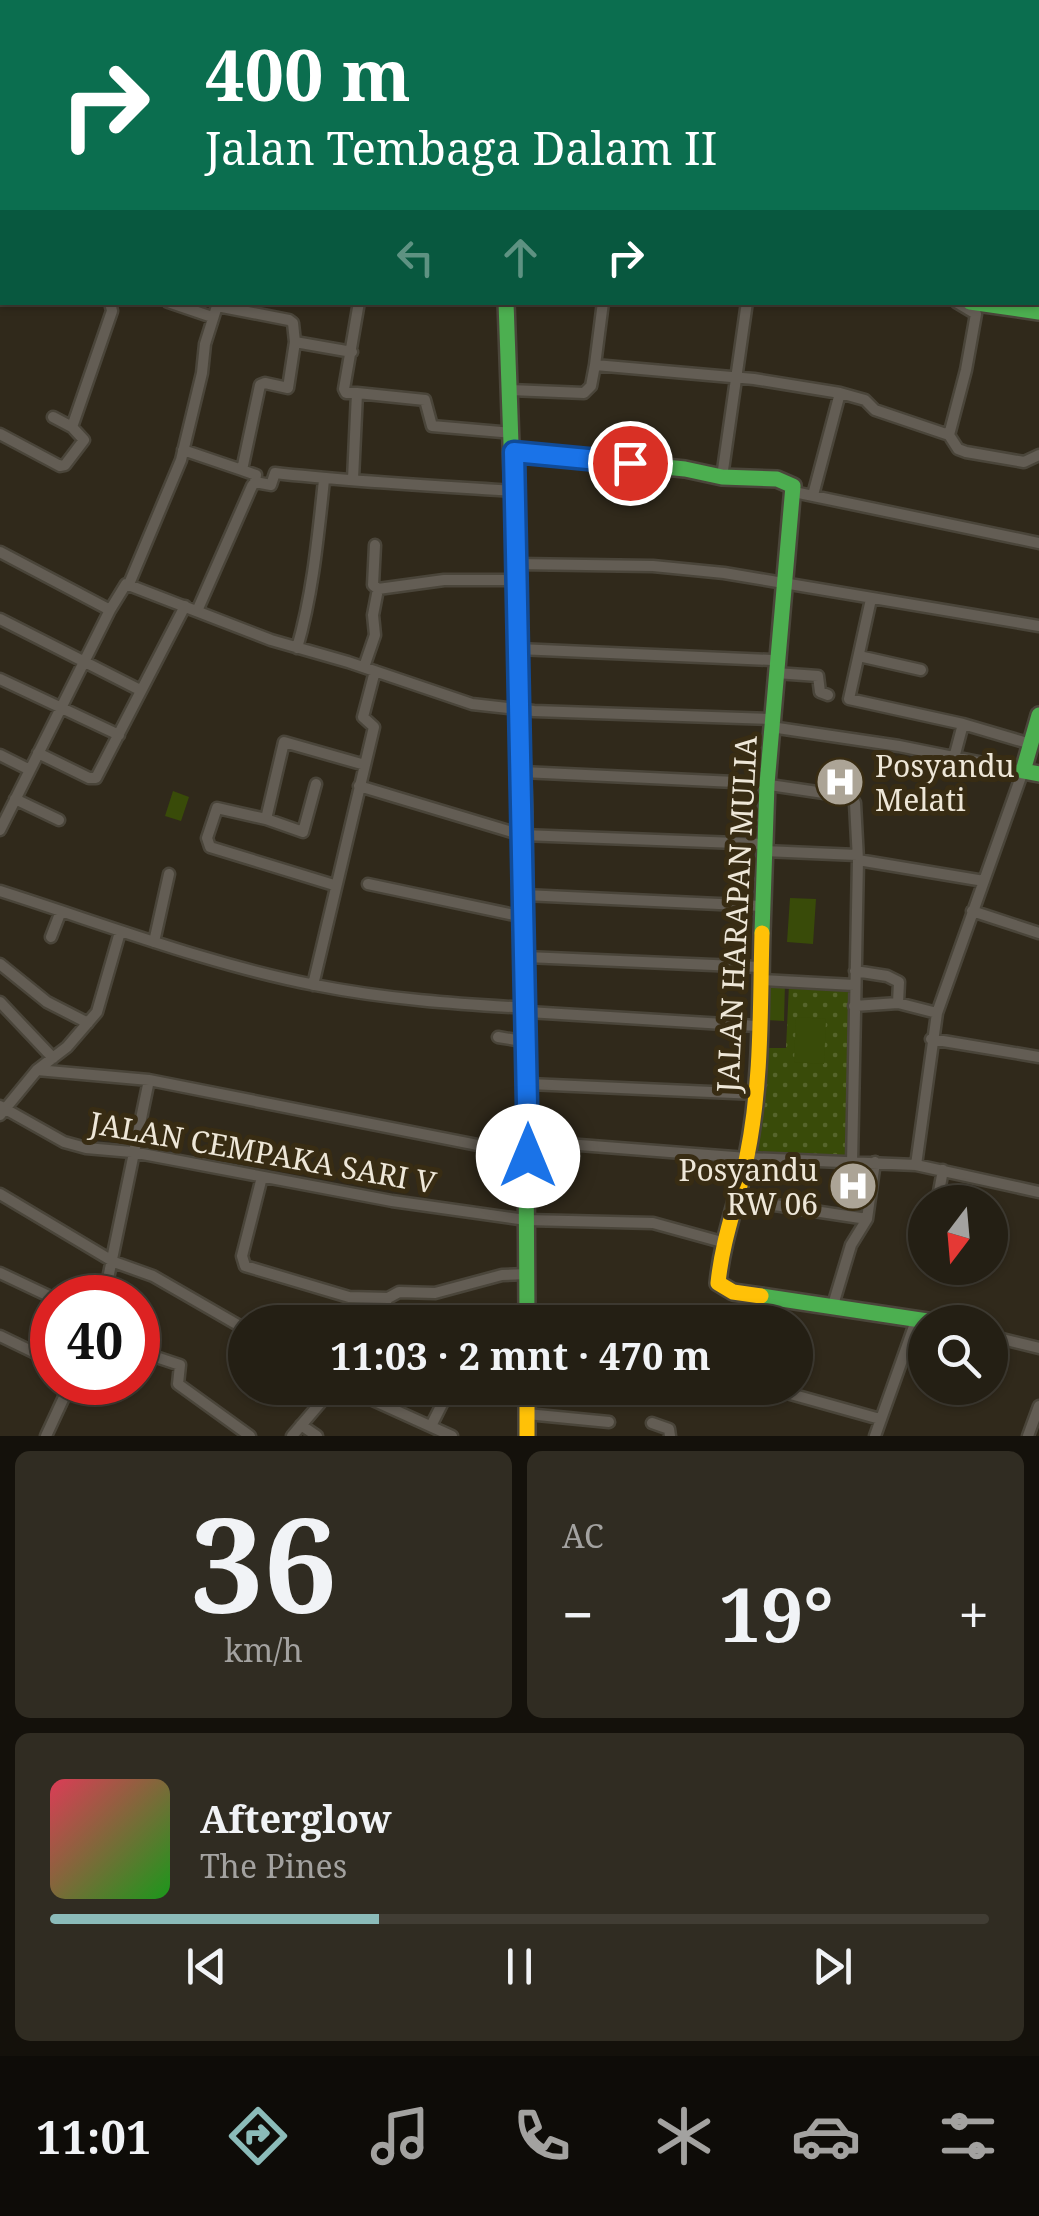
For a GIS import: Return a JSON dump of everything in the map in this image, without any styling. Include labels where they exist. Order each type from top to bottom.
[{"type":"street","points":[[72,427],[111,305]]},
{"type":"street","points":[[177,305],[212,316]]},
{"type":"street","points":[[1,825],[164,505],[183,450],[212,316],[219,305]]},
{"type":"street","points":[[224,305],[292,321],[295,342],[288,388],[260,385],[242,470]]},
{"type":"street","points":[[360,305],[344,392],[425,400],[432,426],[512,433]]},
{"type":"street","points":[[506,305],[514,452],[528,1010],[527,1305]]},
{"type":"street","points":[[510,390],[584,393],[592,386],[603,305]]},
{"type":"street","points":[[722,477],[747,305]]},
{"type":"street","points":[[949,435],[976,316],[960,305]]},
{"type":"street","points":[[991,305],[1039,312]]},
{"type":"street","points":[[295,342],[352,352]]},
{"type":"street","points":[[595,366],[737,378],[840,393],[864,400],[875,410],[949,435],[966,452],[1024,462],[1039,455]]},
{"type":"street","points":[[813,495],[840,393]]},
{"type":"street","points":[[353,478],[357,394]]},
{"type":"street","points":[[0,434],[60,466],[84,438],[53,417]]},
{"type":"street","points":[[183,450],[256,475],[197,611]]},
{"type":"street","points":[[514,452],[787,481],[794,492],[1039,543]]},
{"type":"street","points":[[255,482],[271,486],[274,474],[514,491]]},
{"type":"street","points":[[296,648],[307,615],[324,480]]},
{"type":"street","name":"JALAN HARAPAN MULIA","points":[[794,492],[775,664],[767,784],[757,1094],[747,1158],[722,1242],[717,1278],[721,1287],[733,1292],[833,1304]]},
{"type":"street","points":[[376,545],[372,585],[378,589],[517,572],[653,566],[724,573],[1039,626]]},
{"type":"street","points":[[0,552],[110,610]]},
{"type":"street","points":[[126,584],[296,648],[456,700],[519,710],[772,723],[1031,773]]},
{"type":"street","points":[[313,985],[374,728],[362,716],[378,589]]},
{"type":"street","points":[[872,599],[849,699],[963,724],[1031,744]]},
{"type":"street","points":[[38,753],[94,779],[185,606]]},
{"type":"street","points":[[0,619],[140,690]]},
{"type":"street","points":[[518,649],[775,664],[818,676],[820,692],[828,695]]},
{"type":"street","points":[[860,656],[921,670]]},
{"type":"street","points":[[0,679],[119,735]]},
{"type":"street","points":[[916,1165],[937,1013],[972,911],[1031,773],[1031,744],[1039,715]]},
{"type":"street","points":[[954,758],[963,724]]},
{"type":"street","points":[[266,819],[284,742],[365,765]]},
{"type":"street","points":[[0,755],[30,770]]},
{"type":"street","points":[[522,772],[767,784],[851,796],[855,802],[858,857],[852,1164]]},
{"type":"street","points":[[316,784],[303,832],[218,808],[206,843],[334,885]]},
{"type":"street","points":[[359,786],[522,835],[764,847],[858,857],[984,881]]},
{"type":"street","points":[[15,800],[60,820]]},
{"type":"street","points":[[154,942],[169,874]]},
{"type":"street","points":[[368,884],[524,918]]},
{"type":"street","points":[[0,890],[120,932],[313,985],[412,1000],[757,1026]]},
{"type":"street","points":[[524,895],[762,906]]},
{"type":"street","points":[[51,936],[61,911]]},
{"type":"street","points":[[972,911],[1039,933]]},
{"type":"street","points":[[2,1110],[37,1070],[88,1023],[102,1000],[120,932]]},
{"type":"street","points":[[526,958],[760,974],[854,985]]},
{"type":"street","points":[[0,964],[43,999],[88,1023]]},
{"type":"street","points":[[854,970],[899,982],[898,1003]]},
{"type":"street","points":[[0,1002],[52,1058]]},
{"type":"street","points":[[854,1006],[898,1003],[937,1013]]},
{"type":"street","points":[[498,1037],[528,1042]]},
{"type":"street","points":[[931,1039],[1039,1057]]},
{"type":"street","points":[[37,1070],[150,1080],[528,1148],[916,1165],[1039,1192]]},
{"type":"street","points":[[110,1275],[132,1152],[150,1080]]},
{"type":"street","points":[[529,1084],[757,1094]]},
{"type":"street","name":"JALAN CEMPAKA SARI V","points":[[2,1110],[73,1145],[132,1152],[392,1202],[526,1220],[653,1224],[722,1242]]},
{"type":"street","points":[[875,1162],[867,1220],[851,1245],[833,1304],[908,1316]]},
{"type":"street","points":[[940,1185],[942,1170]]},
{"type":"street","points":[[262,1176],[242,1264],[342,1296],[388,1298]]},
{"type":"street","points":[[0,1194],[114,1262],[153,1276],[228,1319]]},
{"type":"street","points":[[735,1199],[867,1220]]},
{"type":"street","points":[[0,1272],[30,1287]]},
{"type":"street","points":[[384,1305],[399,1292],[435,1293],[502,1275],[527,1274]]},
{"type":"street","points":[[0,1336],[30,1350]]},
{"type":"street","points":[[1008,1340],[1039,1348]]},
{"type":"street","points":[[876,1436],[908,1343]]},
{"type":"street","points":[[160,1358],[180,1365],[178,1384],[250,1436]]},
{"type":"street","points":[[813,1400],[880,1419]]},
{"type":"street","points":[[46,1436],[60,1405]]},
{"type":"street","points":[[292,1436],[318,1405]]},
{"type":"street","points":[[382,1405],[452,1436]]},
{"type":"street","points":[[436,1431],[444,1405]]},
{"type":"street","points":[[527,1405],[527,1436]]},
{"type":"street","points":[[1028,1436],[1039,1406]]},
{"type":"street","points":[[527,1414],[609,1422]]},
{"type":"street","points":[[652,1423],[670,1428],[670,1436]]},
{"type":"street","points":[[301,1425],[316,1436]]},
{"type":"green space","points":[[173,791],[189,797],[181,821],[165,816]]},
{"type":"green space","points":[[790,898],[816,899],[813,944],[787,942]]},
{"type":"green space","points":[[768,983],[785,983],[784,1021],[766,1020]]},
{"type":"green space","points":[[789,985],[852,989],[847,1159],[758,1154],[762,1048],[786,1048]]},
{"type":"green space","points":[[796,1017],[826,1019],[824,1064],[794,1062]]},
{"type":"traffic: fast","points":[[506,305],[524,812],[527,1305]]},
{"type":"traffic: fast","points":[[991,305],[1039,312]]},
{"type":"traffic: fast","points":[[515,452],[685,469],[722,477],[777,479],[793,486],[767,784],[762,933]]},
{"type":"traffic: fast","points":[[1039,715],[1023,771],[1039,774]]},
{"type":"traffic: fast","points":[[761,1296],[908,1318]]},
{"type":"traffic: slow","points":[[761,1296],[733,1292],[718,1283],[747,1156],[755,1101],[762,933]]},
{"type":"traffic: slow","points":[[527,1405],[527,1436]]},
{"type":"place","name":"Posyandu Melati","points":[[840,782]]},
{"type":"place","name":"Posyandu RW 06","points":[[853,1186]]},
{"type":"route","points":[[528,1156],[514,452],[630,463]]}]
